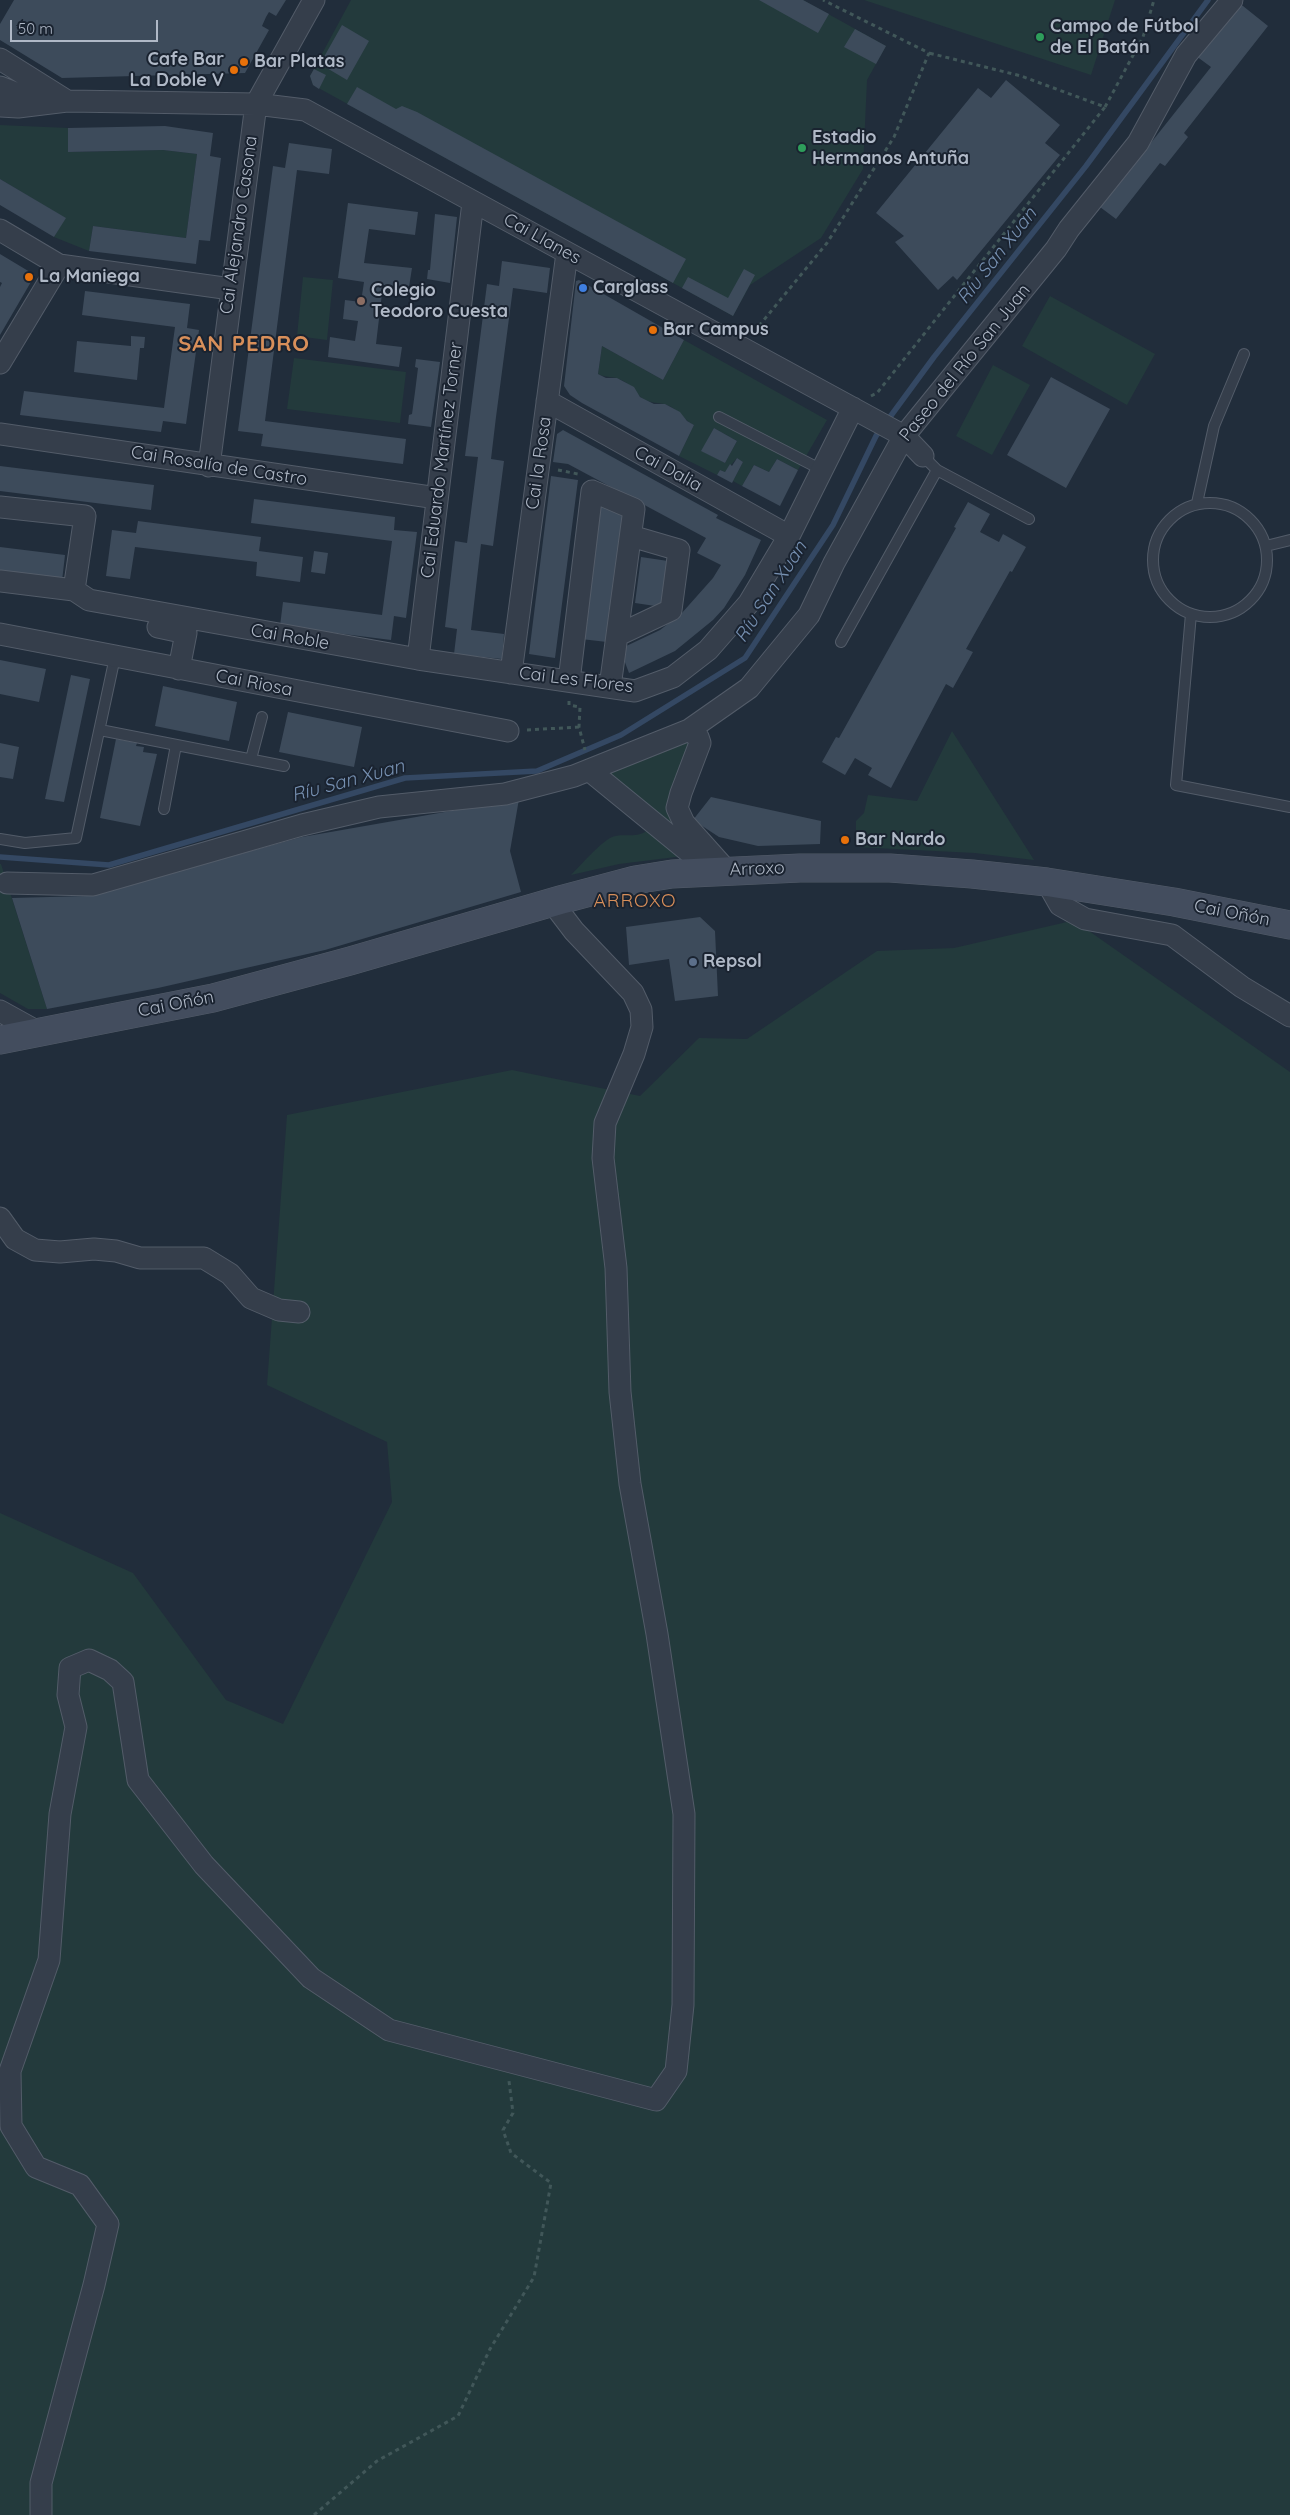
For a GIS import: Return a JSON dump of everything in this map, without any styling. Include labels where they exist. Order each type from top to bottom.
[{"type":"street","points":[[256,104],[314,0]]},
{"type":"street","name":"Paseo del Río San Juan","points":[[7,883],[93,884],[302,825],[379,807],[505,794],[574,776],[689,730],[749,688],[809,615],[834,563],[904,436],[1056,249],[1069,229],[1138,143],[1186,55],[1232,0]]},
{"type":"street","points":[[0,59],[67,101]]},
{"type":"street","points":[[0,87],[18,94],[67,101]]},
{"type":"street","points":[[0,106],[18,107],[67,101]]},
{"type":"street","name":"Cai Llanes","points":[[67,101],[256,104],[306,110],[904,436],[930,463]]},
{"type":"street","name":"Cai Alejandro Casona","points":[[209,466],[256,104]]},
{"type":"street","name":"Cai Eduardo Martínez Torner","points":[[418,659],[474,202]]},
{"type":"street","points":[[0,230],[59,265],[231,289]]},
{"type":"street","name":"Cai la Rosa","points":[[511,673],[567,253]]},
{"type":"street","points":[[0,363],[59,265]]},
{"type":"street","name":"Cai Dalia","points":[[547,401],[789,536]]},
{"type":"street","name":"Cai Les Flores","points":[[511,673],[635,691],[674,677],[708,650],[749,603],[789,536],[853,408]]},
{"type":"street","name":"Cai Rosalía de Castro","points":[[0,434],[438,498]]},
{"type":"street","points":[[565,680],[592,490],[634,509],[610,687]]},
{"type":"street","points":[[0,507],[85,516],[74,590],[0,581]]},
{"type":"street","points":[[618,636],[671,610],[679,550],[631,536]]},
{"type":"street","name":"Cai Roble","points":[[74,590],[89,600],[157,613],[418,659],[511,673]]},
{"type":"street","points":[[157,613],[156,621],[124,614],[124,619],[186,633],[179,669]]},
{"type":"street","name":"Cai Riosa","points":[[0,634],[508,731]]},
{"type":"street","points":[[689,730],[698,737],[700,743],[677,808],[684,823],[717,870]]},
{"type":"street","points":[[589,770],[693,855],[717,870]]},
{"type":"street","name":"Arroxo","points":[[350,961],[552,902],[635,880],[717,870],[890,868],[1047,882],[1174,902]]},
{"type":"street","points":[[1047,882],[1060,905],[1086,918],[1172,935],[1242,987],[1290,1016]]},
{"type":"street","points":[[41,2515],[41,2483],[94,2285],[108,2224],[80,2185],[36,2167],[11,2126],[10,2071],[49,1960],[60,1814],[76,1727],[68,1695],[70,1668],[89,1660],[110,1670],[123,1682],[138,1780],[204,1865],[311,1978],[389,2030],[656,2100],[676,2071],[683,2005],[684,1814],[657,1634],[630,1484],[620,1392],[616,1268],[603,1158],[605,1123],[634,1054],[642,1027],[641,1010],[632,994],[574,931],[552,902]]},
{"type":"street","name":"Cai Oñón","points":[[1174,902],[1290,925]]},
{"type":"street","name":"Cai Oñón","points":[[0,1040],[213,998],[350,961]]},
{"type":"street","points":[[0,1011],[38,1032]]},
{"type":"street","points":[[0,1218],[15,1239],[35,1250],[60,1252],[94,1249],[116,1251],[140,1258],[204,1258],[230,1274],[250,1298],[279,1310],[299,1312]]},
{"type":"lane","points":[[1196,503],[1214,426],[1244,354]]},
{"type":"lane","points":[[719,417],[822,470]]},
{"type":"lane","points":[[841,642],[930,463],[1029,519]]},
{"type":"lane","points":[[1220,502],[1240,510],[1255,524],[1266,546],[1267,567],[1262,584],[1251,600],[1235,611],[1212,617],[1191,614],[1175,606],[1161,591],[1153,572],[1152,555],[1155,540],[1165,523],[1178,511],[1196,503],[1220,502]]},
{"type":"lane","points":[[1266,546],[1290,540]]},
{"type":"lane","points":[[1191,614],[1176,784],[1290,807]]},
{"type":"lane","points":[[0,839],[25,844],[76,838],[115,657]]},
{"type":"lane","points":[[251,759],[262,717]]},
{"type":"lane","points":[[100,730],[284,766]]},
{"type":"lane","points":[[164,809],[176,745]]},
{"type":"path","points":[[823,0],[929,53],[1021,76],[1105,107]]},
{"type":"path","points":[[853,408],[877,393],[1105,107],[1144,37],[1154,0]]},
{"type":"path","points":[[741,348],[827,243],[894,137],[929,53]]},
{"type":"path","points":[[538,467],[578,474],[592,490]]},
{"type":"path","points":[[508,731],[579,727],[580,707],[569,705]]},
{"type":"path","points":[[314,2515],[377,2461],[458,2416],[490,2349],[534,2277],[551,2183],[511,2154],[503,2130],[512,2113],[506,2061]]},
{"type":"green space","points":[[351,0],[803,0],[886,46],[867,80],[863,169],[821,238],[750,285],[733,316],[313,85],[310,76]]},
{"type":"green space","name":"Campo de Fútbol de El Batán","points":[[864,0],[1115,0],[1091,75]]},
{"type":"green space","points":[[0,125],[68,128],[69,152],[163,150],[197,154],[186,238],[93,226],[89,251],[54,237],[65,218],[0,179]]},
{"type":"green space","points":[[303,277],[333,280],[327,340],[297,336]]},
{"type":"green space","points":[[1050,296],[1155,354],[1127,405],[1022,346]]},
{"type":"green space","points":[[684,340],[827,420],[798,470],[777,459],[769,472],[754,465],[742,486],[733,481],[743,462],[737,458],[725,472],[720,470],[717,475],[679,456],[694,425],[671,407],[642,398],[623,381],[598,374],[602,346],[663,380]],"holes":[[[714,428],[737,441],[725,463],[702,451]]]},
{"type":"green space","points":[[294,358],[406,372],[400,423],[287,409]]},
{"type":"green space","points":[[993,365],[1030,385],[992,455],[956,436]]},
{"type":"green space","points":[[952,731],[1034,860],[975,853],[856,847],[856,821],[864,813],[868,795],[917,801]]},
{"type":"green space","points":[[685,739],[693,740],[671,810],[670,826],[607,773]]},
{"type":"green space","points":[[650,828],[684,856],[619,864],[571,875],[595,850],[610,838],[620,835],[640,834]]},
{"type":"green space","points":[[0,864],[47,1009],[28,1009],[0,993]]},
{"type":"green space","points":[[1067,922],[1089,931],[1290,1072],[1290,2515],[0,2515],[0,1513],[133,1573],[226,1700],[283,1724],[392,1502],[387,1442],[267,1385],[287,1115],[512,1070],[640,1096],[699,1038],[747,1039],[877,951],[954,948]]},
{"type":"building","points":[[14,0],[286,0],[276,16],[269,12],[266,17],[262,26],[269,30],[245,73],[62,78],[0,40],[0,24]]},
{"type":"building","points":[[759,0],[803,0],[829,14],[818,33]]},
{"type":"building","points":[[1238,2],[1268,26],[1184,133],[1188,137],[1165,166],[1160,163],[1116,219],[1100,207],[1211,67],[1196,56]]},
{"type":"building","points":[[342,25],[369,41],[347,80],[320,64]]},
{"type":"building","points":[[855,29],[886,46],[876,64],[844,47]]},
{"type":"building","points":[[314,69],[326,75],[319,89],[313,85],[310,76]]},
{"type":"building","points":[[1006,80],[1060,125],[1045,143],[1060,155],[957,280],[953,276],[938,290],[895,242],[904,236],[876,213],[978,88],[991,98]]},
{"type":"building","points":[[357,87],[396,109],[402,106],[417,112],[686,259],[673,283],[347,104]]},
{"type":"building","points":[[165,126],[213,133],[210,156],[221,158],[210,241],[199,240],[196,264],[89,251],[93,226],[186,238],[197,154],[163,150],[68,152],[68,128]]},
{"type":"building","points":[[289,143],[332,149],[329,174],[297,170],[265,421],[406,439],[403,464],[261,446],[263,434],[238,431],[273,166],[285,168]]},
{"type":"building","points":[[0,179],[66,218],[54,237],[0,205]]},
{"type":"building","points":[[348,203],[418,212],[415,235],[369,229],[364,263],[412,268],[409,287],[383,285],[376,344],[402,347],[399,367],[328,357],[330,337],[355,341],[358,321],[343,319],[345,300],[361,302],[364,282],[338,278]]},
{"type":"building","points":[[435,214],[457,217],[450,283],[427,279],[428,270],[430,270]]},
{"type":"building","points":[[0,254],[35,275],[0,335],[0,287],[2,283],[0,282]]},
{"type":"building","points":[[502,261],[550,268],[547,293],[513,288],[496,417],[491,459],[504,461],[493,546],[481,544],[471,630],[504,634],[502,659],[454,654],[457,629],[445,627],[455,541],[467,543],[478,457],[465,456],[487,284],[499,286]]},
{"type":"building","points":[[744,269],[755,275],[733,316],[682,288],[688,277],[728,298]]},
{"type":"building","points":[[579,280],[684,340],[663,380],[602,346],[598,374],[606,378],[617,378],[634,387],[640,397],[654,404],[665,404],[680,412],[687,421],[694,425],[679,456],[582,403],[570,395],[564,386],[576,281]]},
{"type":"building","points":[[85,291],[190,304],[187,328],[199,330],[186,424],[163,421],[161,432],[20,415],[24,391],[164,408],[175,327],[82,315]]},
{"type":"building","points":[[131,336],[145,337],[144,348],[140,348],[137,380],[74,372],[77,341],[131,346]]},
{"type":"building","points":[[416,359],[440,362],[431,427],[408,424],[409,415],[412,414],[418,368],[415,367]]},
{"type":"building","points":[[1051,377],[1110,409],[1066,488],[1007,455]]},
{"type":"building","points":[[714,428],[737,441],[725,463],[701,451]]},
{"type":"building","points":[[563,430],[718,515],[716,518],[761,540],[745,575],[724,608],[713,620],[675,651],[629,673],[620,649],[660,630],[681,614],[713,578],[721,565],[697,553],[706,538],[568,464],[553,462],[557,434]]},
{"type":"building","points":[[737,458],[743,462],[732,483],[717,475],[720,470],[725,472]]},
{"type":"building","points":[[777,459],[798,470],[780,506],[742,486],[754,465],[769,472]]},
{"type":"building","points":[[0,466],[154,485],[151,510],[0,491]]},
{"type":"building","points":[[551,476],[578,480],[555,658],[529,654]]},
{"type":"building","points":[[254,499],[395,517],[394,530],[417,532],[406,618],[394,616],[391,640],[280,626],[283,602],[382,615],[392,541],[251,523]]},
{"type":"building","points":[[968,502],[990,514],[980,532],[999,542],[1003,534],[1026,547],[1012,572],[1010,571],[966,649],[973,652],[953,688],[946,684],[891,788],[868,775],[872,768],[855,758],[845,775],[822,762],[836,737],[839,738],[956,528],[954,527]]},
{"type":"building","points":[[597,506],[624,509],[607,642],[581,639]]},
{"type":"building","points":[[138,521],[261,537],[259,551],[303,557],[300,582],[256,576],[257,562],[135,547],[130,579],[106,576],[112,530],[136,533]]},
{"type":"building","points":[[0,547],[65,555],[62,581],[0,573]]},
{"type":"building","points":[[314,551],[328,553],[325,574],[311,572]]},
{"type":"building","points":[[641,557],[668,561],[662,607],[635,603]]},
{"type":"building","points":[[0,660],[46,669],[39,702],[0,694]]},
{"type":"building","points":[[71,675],[90,679],[64,802],[45,799]]},
{"type":"building","points":[[163,686],[237,702],[229,741],[155,726]]},
{"type":"building","points":[[288,712],[362,727],[354,767],[279,752]]},
{"type":"building","points":[[116,739],[137,743],[136,746],[144,747],[143,752],[157,754],[140,826],[100,818]]},
{"type":"building","points":[[0,743],[19,747],[13,779],[0,777]]},
{"type":"building","points":[[711,797],[821,821],[820,844],[758,846],[719,837],[693,820]]},
{"type":"building","points":[[519,799],[510,851],[521,892],[325,950],[158,988],[47,1009],[12,898],[86,896],[302,837]]},
{"type":"building","name":"Repsol","points":[[700,917],[715,931],[718,996],[675,1001],[669,959],[629,965],[626,927]]},
{"type":"waterway","name":"Ríu San Xuan","points":[[0,857],[109,865],[405,778],[537,771],[621,735],[745,658],[833,525],[876,436],[934,357],[1086,166],[1208,0]]},
{"type":"place","name":"Campo de Fútbol de El Batán","points":[[1040,37]]},
{"type":"place","name":"Bar Platas","points":[[244,62]]},
{"type":"place","name":"Cafe Bar La Doble V","points":[[234,70]]},
{"type":"place","name":"Estadio Hermanos Antuña","points":[[802,148]]},
{"type":"place","name":"La Maniega","points":[[29,277]]},
{"type":"place","name":"Carglass","points":[[583,288]]},
{"type":"place","name":"Colegio Teodoro Cuesta","points":[[361,301]]},
{"type":"place","name":"Bar Campus","points":[[653,330]]},
{"type":"place","name":"Bar Nardo","points":[[845,840]]},
{"type":"place","name":"Repsol","points":[[693,962]]},
{"type":"district","name":"SAN PEDRO","points":[[244,344]]},
{"type":"district","name":"ARROXO","points":[[635,901]]}]
